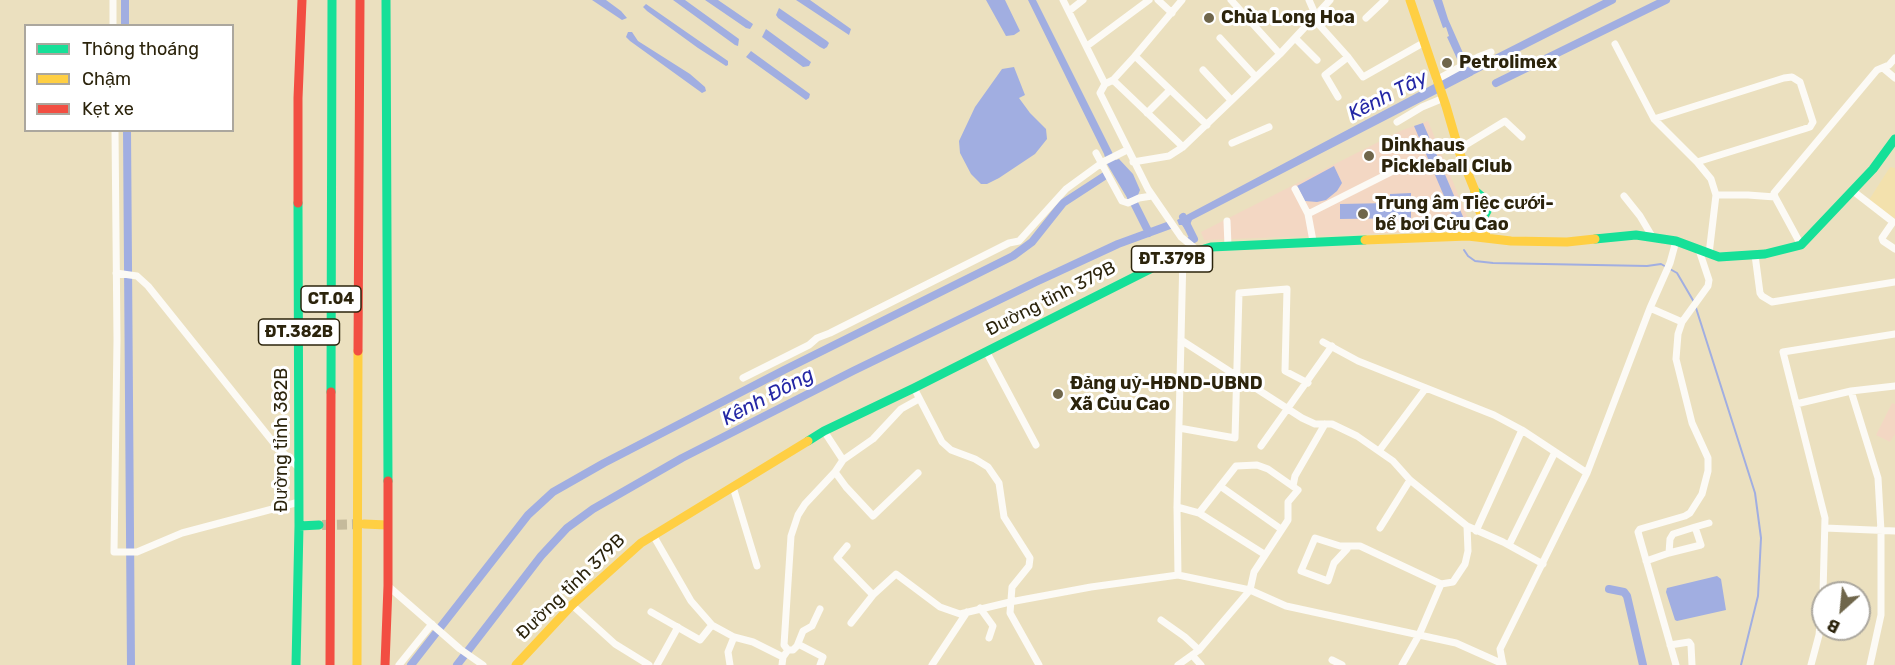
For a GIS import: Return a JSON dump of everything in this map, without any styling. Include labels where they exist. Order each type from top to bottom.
[{"type":"main road","name":"Đường tỉnh 382B","points":[[296,665],[299,526],[298,98],[302,0]]},
{"type":"main road","points":[[326,0],[324,552],[330,598]]},
{"type":"main road","name":"CT.04","points":[[330,665],[332,0]]},
{"type":"main road","name":"CT.04","points":[[357,665],[360,0]]},
{"type":"main road","points":[[359,241],[365,114],[366,0]]},
{"type":"main road","points":[[385,665],[388,586],[386,0]]},
{"type":"main road","points":[[1410,0],[1459,149],[1475,191],[1481,196],[1487,211],[1483,218],[1486,237]]},
{"type":"main road","points":[[1801,245],[1873,169],[1895,139]]},
{"type":"main road","name":"Đường tỉnh 379B","points":[[516,665],[572,605],[653,535],[824,431],[1130,278],[1197,250],[1228,246],[1313,242],[1486,237],[1511,241],[1567,242],[1636,235],[1676,242],[1719,257],[1755,255],[1801,245]]},
{"type":"main road","points":[[364,524],[387,525]]},
{"type":"main road","points":[[299,526],[319,525]]},
{"type":"street","points":[[113,0],[113,24]]},
{"type":"street","points":[[1064,0],[1105,84]]},
{"type":"street","points":[[1069,11],[1083,0]]},
{"type":"street","points":[[1088,46],[1149,0]]},
{"type":"street","points":[[1158,0],[1172,13]]},
{"type":"street","points":[[1182,0],[1135,56],[1113,80],[1105,84],[1100,93],[1152,196],[1181,237],[1197,250]]},
{"type":"street","points":[[1232,0],[1280,54]]},
{"type":"street","points":[[1309,0],[1315,17],[1363,77],[1423,43]]},
{"type":"street","points":[[1133,162],[1169,156],[1183,147],[1280,54],[1330,0]]},
{"type":"street","points":[[1366,18],[1385,0]]},
{"type":"street","points":[[1220,38],[1256,77]]},
{"type":"street","points":[[1295,38],[1317,60]]},
{"type":"street","points":[[1615,44],[1654,119],[1711,178],[1716,195],[1710,254]]},
{"type":"street","points":[[1436,79],[1491,52]]},
{"type":"street","points":[[1135,56],[1207,125]]},
{"type":"street","points":[[1338,97],[1325,75],[1348,57]]},
{"type":"street","points":[[1801,245],[1774,193],[1877,70],[1895,58]]},
{"type":"street","points":[[1883,68],[1895,78]]},
{"type":"street","points":[[1203,70],[1231,100]]},
{"type":"street","points":[[1654,119],[1792,77],[1800,82],[1812,124],[1823,134]]},
{"type":"street","points":[[1113,80],[1183,147]]},
{"type":"street","points":[[1147,113],[1170,90]]},
{"type":"street","points":[[1397,122],[1441,99]]},
{"type":"street","points":[[1459,149],[1505,121],[1522,137]]},
{"type":"street","points":[[1697,162],[1804,129],[1812,124]]},
{"type":"street","points":[[1232,143],[1269,127]]},
{"type":"street","points":[[115,132],[118,274],[115,553],[137,552],[182,533],[299,502]]},
{"type":"street","points":[[743,378],[809,345],[817,338],[1009,243],[1019,241],[1066,189],[1102,163],[1127,150]]},
{"type":"street","points":[[1096,153],[1122,201],[1128,203],[1152,196]]},
{"type":"street","points":[[1308,214],[1413,161]]},
{"type":"street","points":[[1295,189],[1308,214],[1313,242]]},
{"type":"street","points":[[1853,191],[1893,222],[1882,238],[1895,249]]},
{"type":"street","points":[[1716,195],[1775,198]]},
{"type":"street","points":[[1624,196],[1640,216],[1653,238]]},
{"type":"street","points":[[1227,221],[1228,246]]},
{"type":"street","points":[[1503,664],[1500,649],[1587,473],[1650,308],[1670,263],[1676,242]]},
{"type":"street","points":[[1676,665],[1638,532],[1640,529],[1690,513],[1702,494],[1708,471],[1708,458],[1692,423],[1676,359],[1678,334],[1684,320],[1708,286],[1709,280],[1699,250]]},
{"type":"street","points":[[1178,575],[1177,507],[1183,255]]},
{"type":"street","points":[[1755,255],[1760,293],[1762,297],[1772,302],[1895,282]]},
{"type":"street","points":[[118,274],[137,276],[148,286],[277,447],[298,467]]},
{"type":"street","points":[[1179,428],[1235,438],[1239,293],[1287,289],[1285,371],[1308,383]]},
{"type":"street","points":[[1650,308],[1684,320]]},
{"type":"street","points":[[1823,581],[1825,518],[1783,352],[1895,334]]},
{"type":"street","points":[[1181,340],[1315,424],[1332,424],[1357,436],[1393,461],[1410,480],[1467,526],[1543,564]]},
{"type":"street","points":[[1323,342],[1358,361],[1494,415],[1522,430],[1587,473]]},
{"type":"street","points":[[1262,446],[1332,346]]},
{"type":"street","points":[[986,351],[1036,445]]},
{"type":"street","points":[[1796,404],[1851,391],[1895,386]]},
{"type":"street","points":[[914,388],[942,442],[951,450],[975,459],[988,467],[999,483],[1004,517],[1030,558],[1024,575],[1012,587],[1010,613],[1039,665]]},
{"type":"street","points":[[1379,451],[1426,388]]},
{"type":"street","points":[[1851,391],[1878,478],[1881,531],[1881,615],[1870,665]]},
{"type":"street","points":[[782,665],[785,653],[791,536],[801,510],[843,460],[873,438],[902,409],[919,399]]},
{"type":"street","points":[[1293,486],[1295,476],[1325,424]]},
{"type":"street","points":[[1476,531],[1522,430]]},
{"type":"street","points":[[824,431],[843,460]]},
{"type":"street","points":[[1509,545],[1555,452]]},
{"type":"street","points":[[1178,665],[1199,650],[1250,590],[1254,572],[1288,520],[1288,502],[1298,490],[1268,469],[1257,465],[1236,466],[1199,513]]},
{"type":"street","points":[[835,472],[846,488],[873,516],[918,473]]},
{"type":"street","points":[[1380,528],[1410,480]]},
{"type":"street","points":[[1220,486],[1281,529]]},
{"type":"street","points":[[733,487],[757,566]]},
{"type":"street","points":[[1177,507],[1199,513],[1264,554]]},
{"type":"street","points":[[1669,554],[1670,539],[1673,534],[1709,523]]},
{"type":"street","points":[[1347,549],[1334,563],[1328,581],[1301,572],[1315,538],[1340,546],[1360,546],[1441,584],[1453,582],[1465,564],[1468,551],[1467,526]]},
{"type":"street","points":[[1646,561],[1701,545],[1695,527]]},
{"type":"street","points":[[1825,528],[1895,531]]},
{"type":"street","points":[[653,535],[691,601],[712,625],[734,637],[785,653],[798,644],[803,631],[812,626],[820,609]]},
{"type":"street","points":[[847,546],[837,558],[873,595]]},
{"type":"street","points":[[851,623],[873,595],[896,574],[940,608],[960,614],[1011,602],[1178,575],[1250,590],[1286,606],[1456,643],[1503,664]]},
{"type":"street","points":[[1402,665],[1419,635],[1441,584]]},
{"type":"street","points":[[388,586],[460,649],[482,665]]},
{"type":"street","points":[[572,605],[615,644],[649,665]]},
{"type":"street","points":[[980,608],[993,626],[989,638]]},
{"type":"street","points":[[651,612],[700,640],[712,625]]},
{"type":"street","points":[[932,665],[967,612]]},
{"type":"street","points":[[1161,620],[1199,650]]},
{"type":"street","points":[[399,665],[432,625]]},
{"type":"street","points":[[657,665],[678,627]]},
{"type":"street","points":[[730,665],[728,652],[734,637]]},
{"type":"street","points":[[1811,665],[1817,641]]},
{"type":"street","points":[[1670,645],[1689,642],[1692,665]]},
{"type":"street","points":[[798,644],[824,657],[820,665]]},
{"type":"street","points":[[1192,655],[1201,665]]},
{"type":"shaded area","points":[[1428,121],[1469,221],[1466,227],[1443,231],[1204,240],[1201,232],[1400,131]]},
{"type":"shaded area","points":[[1890,167],[1895,168],[1895,219],[1869,200]]},
{"type":"shaded area","points":[[1892,403],[1895,404],[1895,434],[1890,442],[1876,435]]},
{"type":"water","points":[[592,0],[606,0],[627,18],[622,20]]},
{"type":"water","points":[[673,0],[685,0],[739,39],[738,46],[735,45]]},
{"type":"water","points":[[705,0],[718,0],[753,24],[752,26],[750,29],[746,28]]},
{"type":"water","points":[[796,0],[810,0],[851,29],[849,35]]},
{"type":"water","points":[[986,0],[1005,0],[1020,31],[1006,36]]},
{"type":"water","points":[[1028,0],[1036,0],[1116,160],[1119,159],[1133,174],[1140,190],[1138,195],[1129,201],[1107,164]]},
{"type":"water","points":[[1433,0],[1442,0],[1463,53],[1461,54],[1463,59],[1458,61]]},
{"type":"water","points":[[646,4],[728,61],[728,65],[726,66],[698,48],[647,11],[643,7]]},
{"type":"water","points":[[779,8],[827,41],[829,43],[827,47],[824,49],[820,47],[778,18],[776,15]]},
{"type":"water","points":[[766,29],[811,62],[809,66],[803,67],[762,37]]},
{"type":"water","points":[[628,32],[632,32],[638,41],[690,74],[705,87],[706,91],[702,93],[630,41],[626,37]]},
{"type":"water","points":[[751,51],[810,94],[809,98],[806,100],[746,57]]},
{"type":"water","points":[[1468,66],[1473,75],[1192,220],[1189,227],[1185,229],[1179,225],[1177,220]]},
{"type":"water","points":[[1014,67],[1025,95],[1019,98],[1046,129],[1047,139],[1035,154],[999,178],[987,184],[981,184],[971,174],[960,153],[959,141],[975,107],[1002,69]]},
{"type":"water","points":[[1423,123],[1464,219],[1464,226],[1456,224],[1414,126]]},
{"type":"water","points":[[1334,166],[1342,183],[1337,191],[1326,200],[1305,201],[1297,186]]},
{"type":"water","points":[[1411,193],[1411,218],[1340,219],[1340,204],[1390,203],[1390,194]]},
{"type":"water","points":[[1717,576],[1721,579],[1726,610],[1675,620],[1666,592],[1667,588]]},
{"type":"waterway","points":[[125,0],[125,24]]},
{"type":"waterway","name":"Kênh Tây","points":[[1462,76],[1612,0]]},
{"type":"waterway","points":[[1496,83],[1666,0]]},
{"type":"waterway","points":[[127,132],[131,665]]},
{"type":"waterway","points":[[411,665],[528,515],[553,492],[604,463],[784,370],[1013,256],[1032,242],[1063,203],[1106,175]]},
{"type":"waterway","name":"Kênh Đông","points":[[1131,197],[1149,233]]},
{"type":"waterway","points":[[1183,217],[1194,239],[1191,240]]},
{"type":"waterway","name":"Kênh Đông","points":[[457,665],[541,556],[567,528],[593,509],[682,458],[853,371],[1118,244],[1170,225]]},
{"type":"waterway","points":[[1464,250],[1475,261],[1493,263],[1647,266],[1661,264],[1677,273],[1694,302]]},
{"type":"waterway","points":[[1696,308],[1755,493],[1761,538],[1758,596],[1741,665]]},
{"type":"waterway","points":[[1609,589],[1624,592],[1627,596],[1643,665]]},
{"type":"tunnel","points":[[322,525],[364,524]]},
{"type":"traffic: fast","points":[[331,392],[332,0]]},
{"type":"traffic: fast","points":[[386,0],[388,481]]},
{"type":"traffic: fast","points":[[1595,239],[1636,235],[1676,241],[1719,257],[1765,254],[1801,245],[1873,169],[1895,139]]},
{"type":"traffic: fast","points":[[1475,191],[1481,196],[1487,211],[1483,218]]},
{"type":"traffic: fast","points":[[296,665],[299,526],[298,203]]},
{"type":"traffic: fast","points":[[808,441],[1168,260],[1211,247],[1365,240]]},
{"type":"traffic: fast","points":[[299,526],[319,525]]},
{"type":"traffic: slow","points":[[1410,0],[1460,154],[1475,191],[1474,199],[1483,218],[1486,237]]},
{"type":"traffic: slow","points":[[1365,240],[1468,236],[1511,241],[1567,242],[1595,239]]},
{"type":"traffic: slow","points":[[357,665],[358,351]]},
{"type":"traffic: slow","points":[[516,665],[572,605],[641,543],[808,441]]},
{"type":"traffic: slow","points":[[364,524],[387,525]]},
{"type":"traffic: jam","points":[[298,203],[298,98],[302,0]]},
{"type":"traffic: jam","points":[[358,351],[360,0]]},
{"type":"traffic: jam","points":[[330,665],[331,392]]},
{"type":"traffic: jam","points":[[385,665],[388,481]]},
{"type":"place","name":"Chùa Long Hoa","points":[[1209,18]]},
{"type":"place","name":"Petrolimex","points":[[1447,63]]},
{"type":"place","name":"Dinkhaus Pickleball Club","points":[[1369,156]]},
{"type":"place","name":"Trung âm Tiệc cưới- bể bơi Cửu Cao","points":[[1363,214]]},
{"type":"place","name":"Đảng uỷ-HĐND-UBND Xã Củu Cao","points":[[1058,394]]}]
